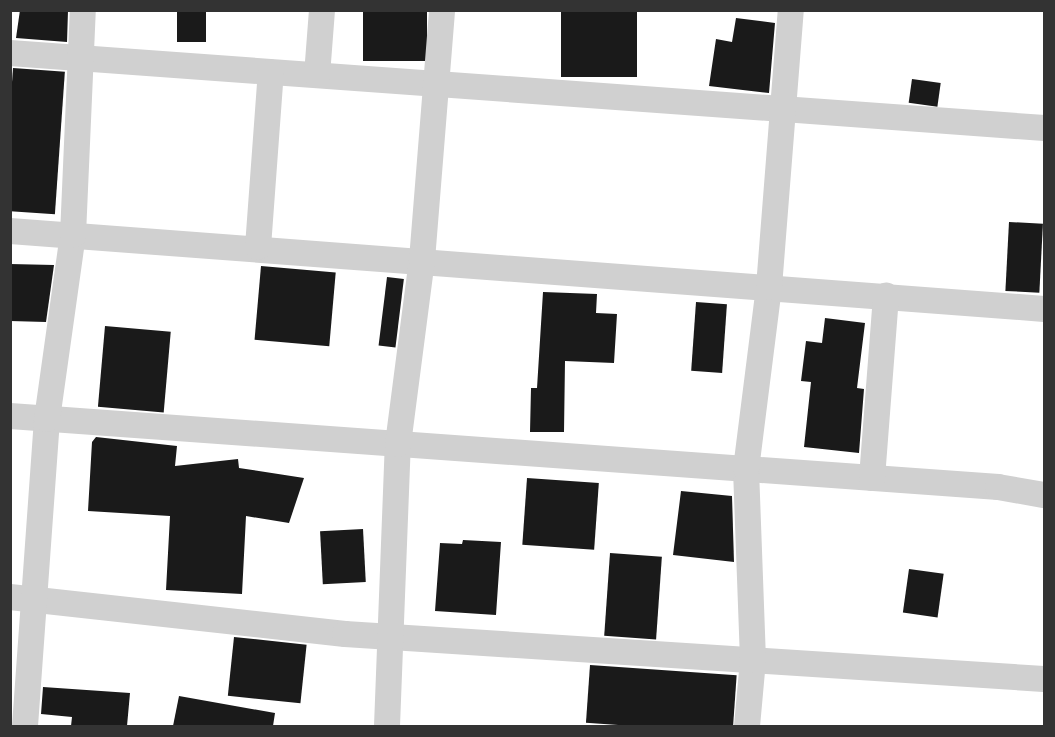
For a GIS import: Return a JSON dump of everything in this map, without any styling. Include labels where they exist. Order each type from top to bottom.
[{"type":"street","points":[[25,726],[22,598],[73,235],[82,10]]},
{"type":"street","points":[[317,75],[322,10]]},
{"type":"street","points":[[387,726],[398,444],[422,260],[438,84],[442,10]]},
{"type":"street","points":[[747,726],[753,660],[746,469],[769,287],[791,10]]},
{"type":"street","points":[[10,53],[1044,128]]},
{"type":"street","points":[[258,247],[271,72]]},
{"type":"street","points":[[10,231],[258,247],[1044,309]]},
{"type":"street","points":[[872,478],[886,296]]},
{"type":"street","points":[[10,416],[999,487],[1044,495]]},
{"type":"street","points":[[22,598],[389,637],[1044,679]]},
{"type":"building","points":[[20,10],[68,10],[67,42],[16,38]]},
{"type":"building","points":[[177,10],[206,10],[206,42],[177,42]]},
{"type":"building","points":[[363,10],[427,10],[427,61],[363,61]]},
{"type":"building","points":[[561,10],[637,10],[637,77],[561,77]]},
{"type":"building","points":[[736,18],[775,23],[769,93],[709,86],[716,39],[732,42]]},
{"type":"building","points":[[13,68],[65,72],[55,214],[10,211],[10,111]]},
{"type":"building","points":[[912,79],[941,83],[937,107],[909,103]]},
{"type":"building","points":[[1009,222],[1043,224],[1039,293],[1005,291]]},
{"type":"building","points":[[10,264],[54,265],[46,322],[10,321]]},
{"type":"building","points":[[261,266],[336,273],[329,346],[255,340]]},
{"type":"building","points":[[387,277],[404,279],[395,348],[379,345]]},
{"type":"building","points":[[543,292],[597,294],[596,313],[617,314],[614,363],[565,361],[564,432],[530,432],[531,388],[537,388]]},
{"type":"building","points":[[696,302],[727,304],[722,373],[691,371]]},
{"type":"building","points":[[825,318],[865,323],[857,388],[864,389],[859,453],[804,447],[811,382],[801,381],[806,341],[822,343]]},
{"type":"building","points":[[105,326],[171,332],[164,412],[98,407]]},
{"type":"building","points":[[96,437],[177,446],[175,466],[238,459],[239,468],[304,478],[289,523],[246,516],[242,594],[166,590],[170,516],[88,511],[92,442]]},
{"type":"building","points":[[527,478],[599,483],[594,550],[522,545]]},
{"type":"building","points":[[681,491],[732,496],[734,562],[673,555]]},
{"type":"building","points":[[363,529],[366,582],[323,584],[320,531]]},
{"type":"building","points":[[463,540],[501,542],[496,615],[435,611],[440,543],[462,544]]},
{"type":"building","points":[[610,553],[662,557],[656,639],[604,636]]},
{"type":"building","points":[[909,569],[944,574],[938,617],[903,613]]},
{"type":"building","points":[[234,637],[307,645],[300,703],[228,696]]},
{"type":"building","points":[[590,665],[737,675],[733,726],[631,726],[586,723]]},
{"type":"building","points":[[43,687],[130,693],[127,726],[71,726],[72,717],[41,714]]},
{"type":"building","points":[[179,696],[275,713],[273,726],[173,726]]}]
